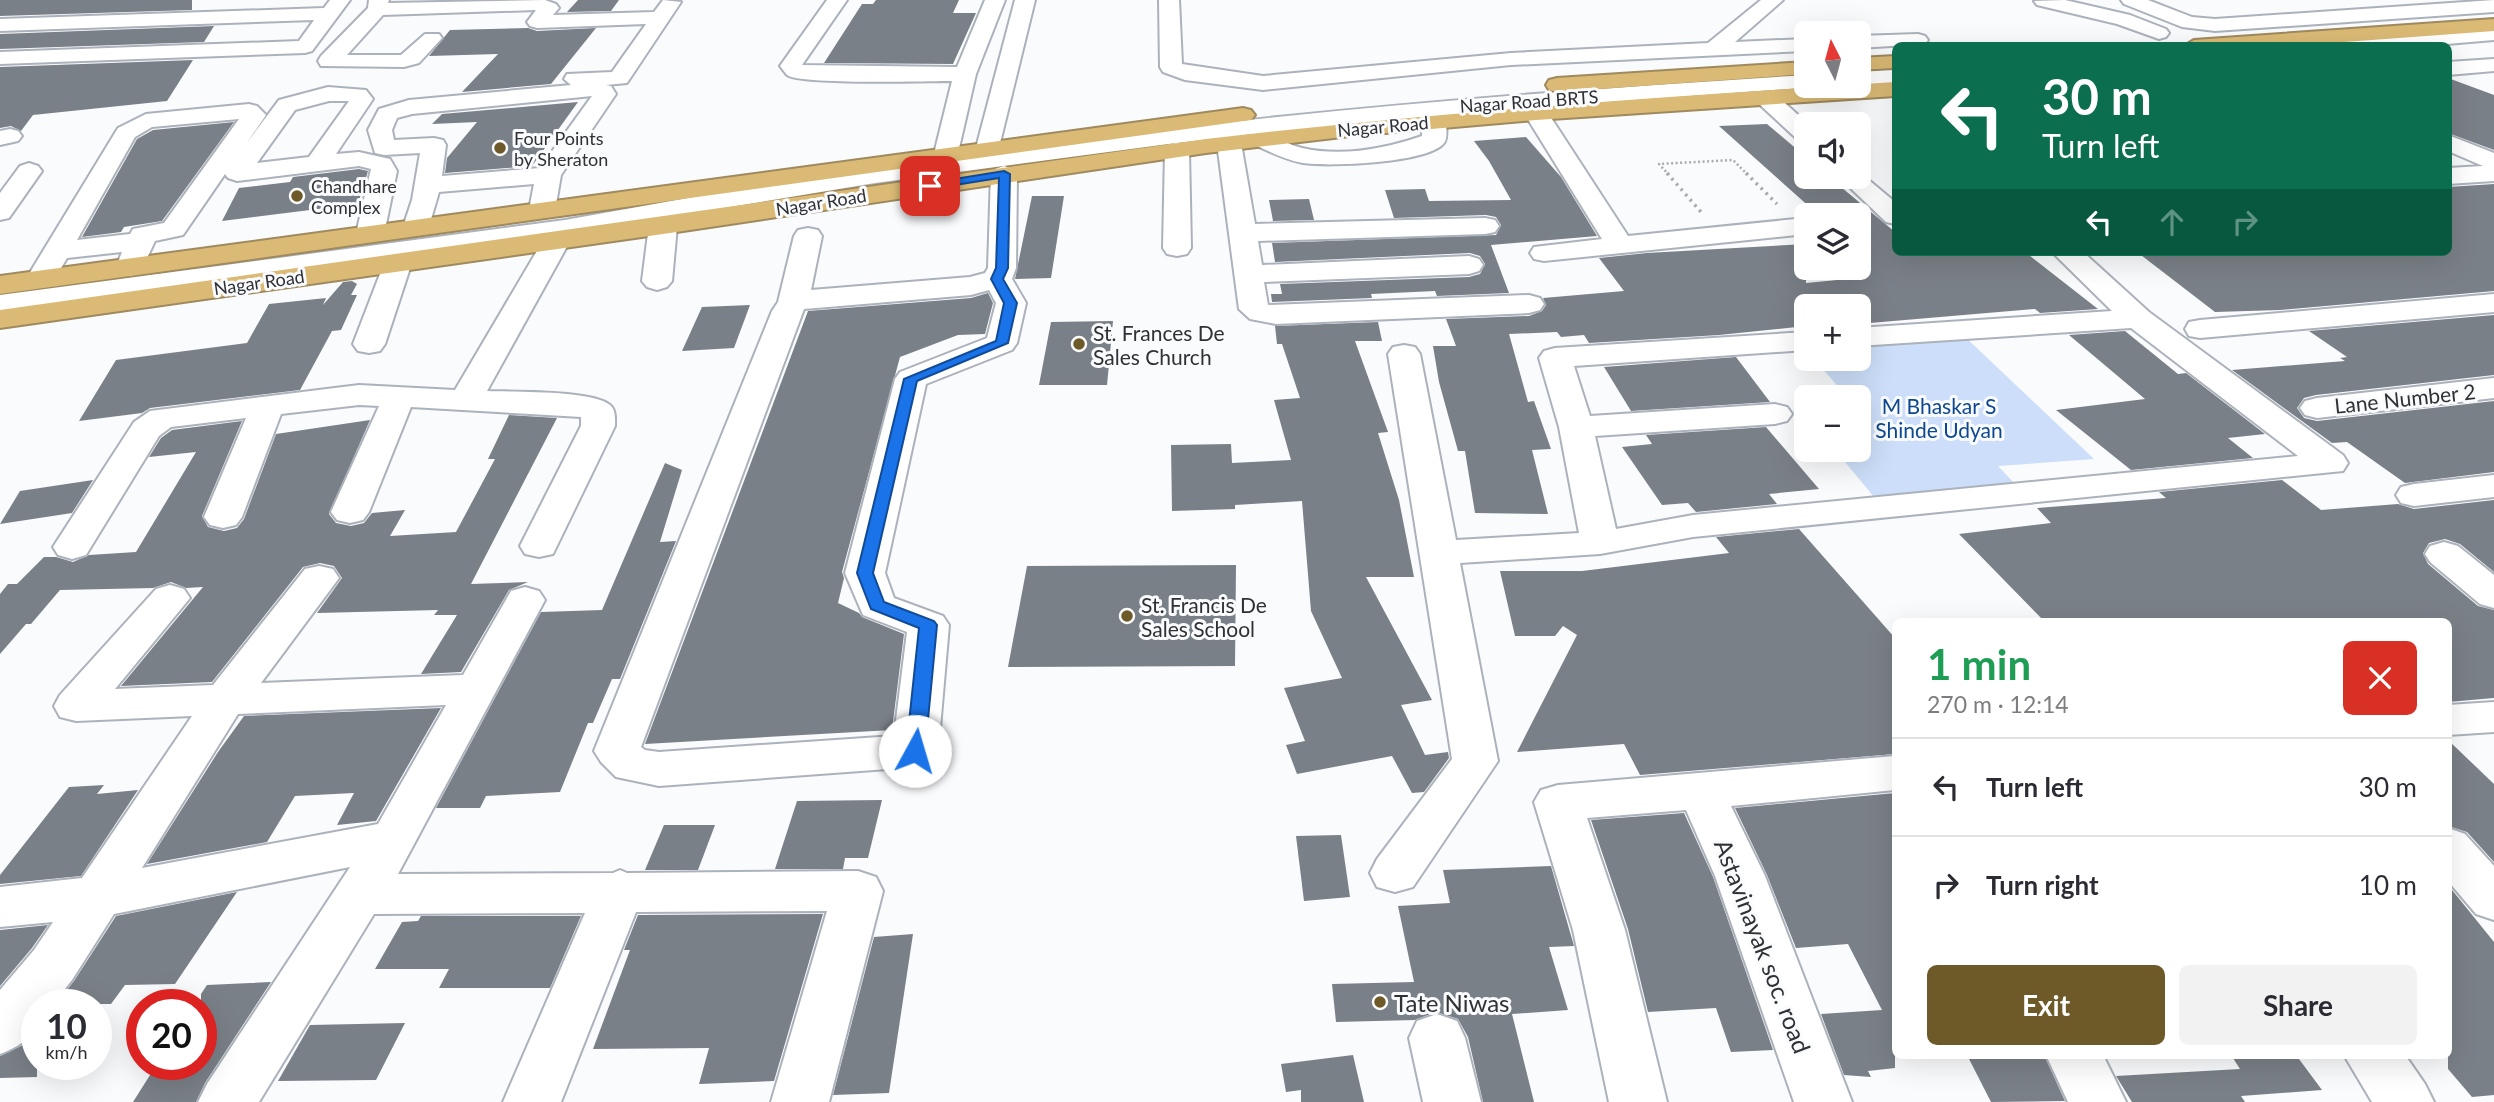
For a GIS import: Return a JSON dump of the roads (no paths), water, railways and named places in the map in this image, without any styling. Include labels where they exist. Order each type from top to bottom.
[{"type":"highway","points":[[2251,42],[2494,25]]},
{"type":"highway","points":[[2452,54],[2494,50]]},
{"type":"highway","points":[[1871,63],[1892,62]]},
{"type":"highway","name":"Nagar Road","points":[[0,285],[946,154],[996,161],[1173,144],[1229,143],[1434,122],[1525,101],[1794,69]]},
{"type":"highway","name":"Nagar Road","points":[[0,319],[398,262],[562,233],[663,226],[1198,120],[1525,101],[1766,98],[1892,89]]},
{"type":"street","points":[[0,7],[270,0]]},
{"type":"street","points":[[464,83],[619,78],[673,0]]},
{"type":"street","points":[[837,0],[791,66],[795,71],[827,74],[965,74]]},
{"type":"street","points":[[946,154],[965,74],[995,0]]},
{"type":"street","points":[[997,279],[1002,268],[996,161],[1025,0]]},
{"type":"street","points":[[1169,0],[1171,67],[1185,73],[1249,83],[1511,59],[1794,46]]},
{"type":"street","points":[[1714,49],[1773,0]]},
{"type":"street","points":[[2036,0],[2065,0]]},
{"type":"street","points":[[2044,0],[2123,19],[2177,42]]},
{"type":"street","points":[[2131,0],[2189,23],[2215,25],[2494,6]]},
{"type":"street","points":[[2305,0],[2330,10],[2494,0]]},
{"type":"street","points":[[57,56],[130,2]]},
{"type":"street","points":[[404,39],[432,38],[411,58],[404,61],[338,64],[330,61],[378,4],[499,5],[485,18],[484,23],[658,18]]},
{"type":"street","points":[[0,25],[105,22],[335,7]]},
{"type":"street","points":[[0,58],[305,47],[335,7]]},
{"type":"street","points":[[528,43],[537,22]]},
{"type":"street","points":[[2387,42],[2494,34]]},
{"type":"street","points":[[348,41],[376,40]]},
{"type":"street","points":[[1871,42],[1918,40]]},
{"type":"street","points":[[2452,46],[2494,43]]},
{"type":"street","points":[[571,80],[586,58]]},
{"type":"street","points":[[2452,69],[2494,65]]},
{"type":"street","points":[[1871,78],[1892,77]]},
{"type":"street","name":"Nagar Road BRTS","points":[[0,304],[562,233],[1173,144],[1281,123],[1525,101],[1794,83]]},
{"type":"street","points":[[417,228],[435,145],[447,125],[380,131],[387,114],[409,107],[594,89],[603,91],[604,94],[548,175],[542,210]]},
{"type":"street","points":[[317,164],[362,99],[358,95],[328,94],[287,105],[237,173],[317,164],[359,159],[381,164],[384,171],[370,234]]},
{"type":"street","points":[[1766,98],[1794,124]]},
{"type":"street","points":[[1525,101],[1620,245]]},
{"type":"street","points":[[41,279],[126,134],[134,126],[146,121],[249,111],[254,115],[177,225],[173,229],[143,235],[130,267]]},
{"type":"street","points":[[2452,133],[2494,150]]},
{"type":"street","points":[[1229,143],[1247,274],[1254,309],[1261,313],[1276,315],[1529,304]]},
{"type":"street","points":[[1173,144],[1177,248]]},
{"type":"street","points":[[2452,144],[2494,162]]},
{"type":"street","points":[[0,212],[29,171]]},
{"type":"street","points":[[2452,179],[2494,173]]},
{"type":"street","points":[[426,185],[548,175]]},
{"type":"street","points":[[1865,189],[1892,214]]},
{"type":"street","points":[[1871,220],[1892,217]]},
{"type":"street","points":[[657,281],[663,226]]},
{"type":"street","points":[[1241,233],[1485,226]]},
{"type":"street","points":[[1544,253],[1794,227]]},
{"type":"street","points":[[466,400],[562,233]]},
{"type":"street","points":[[808,236],[793,303],[782,324],[617,751],[632,765],[659,769],[915,751],[928,625],[877,606],[865,573],[911,379],[1002,343],[1010,303],[997,279]]},
{"type":"street","points":[[56,251],[141,240]]},
{"type":"street","points":[[1439,553],[1600,543],[1693,526],[2330,463],[2138,318],[2070,256]]},
{"type":"street","points":[[369,344],[398,262]]},
{"type":"street","points":[[1247,274],[1469,265]]},
{"type":"street","points":[[793,303],[806,299],[971,286],[997,279]]},
{"type":"street","points":[[2200,329],[2494,303]]},
{"type":"street","points":[[1871,336],[2138,318]]},
{"type":"street","points":[[1600,543],[1576,427],[1555,358],[1794,342]]},
{"type":"street","points":[[1395,873],[1475,761],[1404,354]]},
{"type":"street","name":"Lane Number 2","points":[[2317,408],[2494,388]]},
{"type":"street","points":[[72,547],[146,429],[162,418],[359,395],[400,395],[585,407],[598,412],[598,426],[539,547]]},
{"type":"street","points":[[350,512],[400,395]]},
{"type":"street","points":[[223,517],[268,405]]},
{"type":"street","points":[[1576,427],[1775,414]]},
{"type":"street","points":[[2414,495],[2494,486]]},
{"type":"street","points":[[2444,554],[2494,595]]},
{"type":"street","points":[[0,1030],[53,965],[225,700],[319,578]]},
{"type":"street","points":[[170,598],[76,706],[477,689]]},
{"type":"street","points":[[227,1102],[394,840],[525,600]]},
{"type":"street","points":[[2452,720],[2494,717]]},
{"type":"street","points":[[1638,1102],[1599,930],[1558,802],[1700,792],[1892,773]]},
{"type":"street","name":"Astavinayak soc. road","points":[[1700,792],[1740,876],[1823,1102]]},
{"type":"street","points":[[0,907],[96,897],[394,840]]},
{"type":"street","points":[[359,894],[620,890],[858,891],[800,1102]]},
{"type":"street","points":[[532,1102],[620,890]]},
{"type":"street","points":[[1437,1038],[1451,1102]]},
{"type":"street","points":[[2076,1059],[2097,1102]]},
{"type":"street","points":[[2375,1059],[2405,1102]]},
{"type":"place","name":"Four Points by Sheraton","points":[[500,148]]},
{"type":"place","name":"Chandhare Complex","points":[[297,196]]},
{"type":"place","name":"St. Frances De Sales Church","points":[[1079,344]]},
{"type":"place","name":"St. Francis De Sales School","points":[[1127,616]]},
{"type":"place","name":"Tate Niwas","points":[[1380,1002]]},
{"type":"park label","name":"M Bhaskar S Shinde Udyan","points":[[1939,417]]}]
